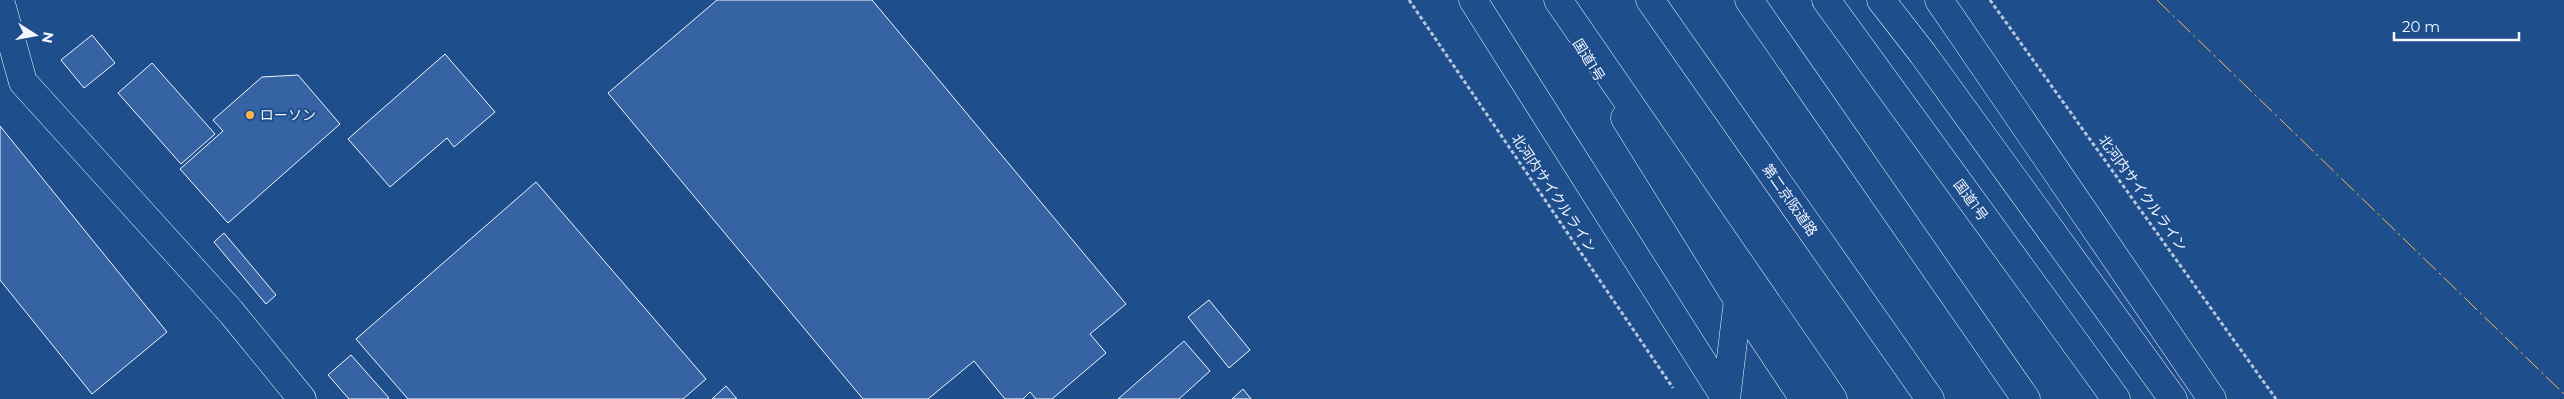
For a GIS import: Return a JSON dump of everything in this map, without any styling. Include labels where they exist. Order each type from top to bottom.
[{"type":"main road","points":[[0,0],[23,82],[231,312],[302,399]]},
{"type":"main road","points":[[1473,0],[1726,399]]},
{"type":"main road","name":"国道1号","points":[[1551,0],[1738,300],[1804,399]]},
{"type":"main road","points":[[1558,0],[1833,399]]},
{"type":"main road","name":"第二京阪道路","points":[[1650,0],[1930,399]]},
{"type":"main road","points":[[1749,0],[2026,399]]},
{"type":"main road","name":"国道1号","points":[[1826,0],[2116,399]]},
{"type":"main road","points":[[1881,0],[1923,54],[2173,399]]},
{"type":"main road","points":[[1939,0],[2212,399]]},
{"type":"main road","points":[[1726,399],[1738,300]]},
{"type":"path","name":"北河内サイクルライン","points":[[1409,0],[1675,391]]},
{"type":"path","name":"北河内サイクルライン","points":[[1990,0],[2276,399]]},
{"type":"building","points":[[717,0],[872,0],[1126,304],[1090,334],[1106,353],[1052,399],[1036,399],[1030,392],[1023,399],[1005,399],[974,361],[928,399],[863,399],[608,93]]},
{"type":"building","points":[[92,35],[115,63],[84,88],[61,60]]},
{"type":"building","points":[[445,54],[495,112],[454,147],[447,138],[390,187],[348,139]]},
{"type":"building","points":[[152,63],[215,134],[181,164],[118,93]]},
{"type":"building","points":[[298,75],[340,124],[228,223],[180,169],[223,131],[213,120],[262,77]]},
{"type":"building","points":[[0,126],[167,332],[92,394],[0,280]]},
{"type":"building","points":[[536,182],[706,379],[683,399],[408,399],[356,339]]},
{"type":"building","points":[[224,233],[276,295],[266,304],[214,242]]},
{"type":"building","points":[[1209,300],[1250,350],[1229,368],[1188,317]]},
{"type":"building","points":[[1184,341],[1210,371],[1179,399],[1118,399]]},
{"type":"building","points":[[351,355],[389,398],[349,399],[328,375]]},
{"type":"building","points":[[726,386],[737,399],[712,399]]},
{"type":"building","points":[[1243,389],[1251,399],[1232,399]]},
{"type":"power","points":[[2157,0],[2564,394]]},
{"type":"place","name":"ローソン","points":[[250,115]]}]
